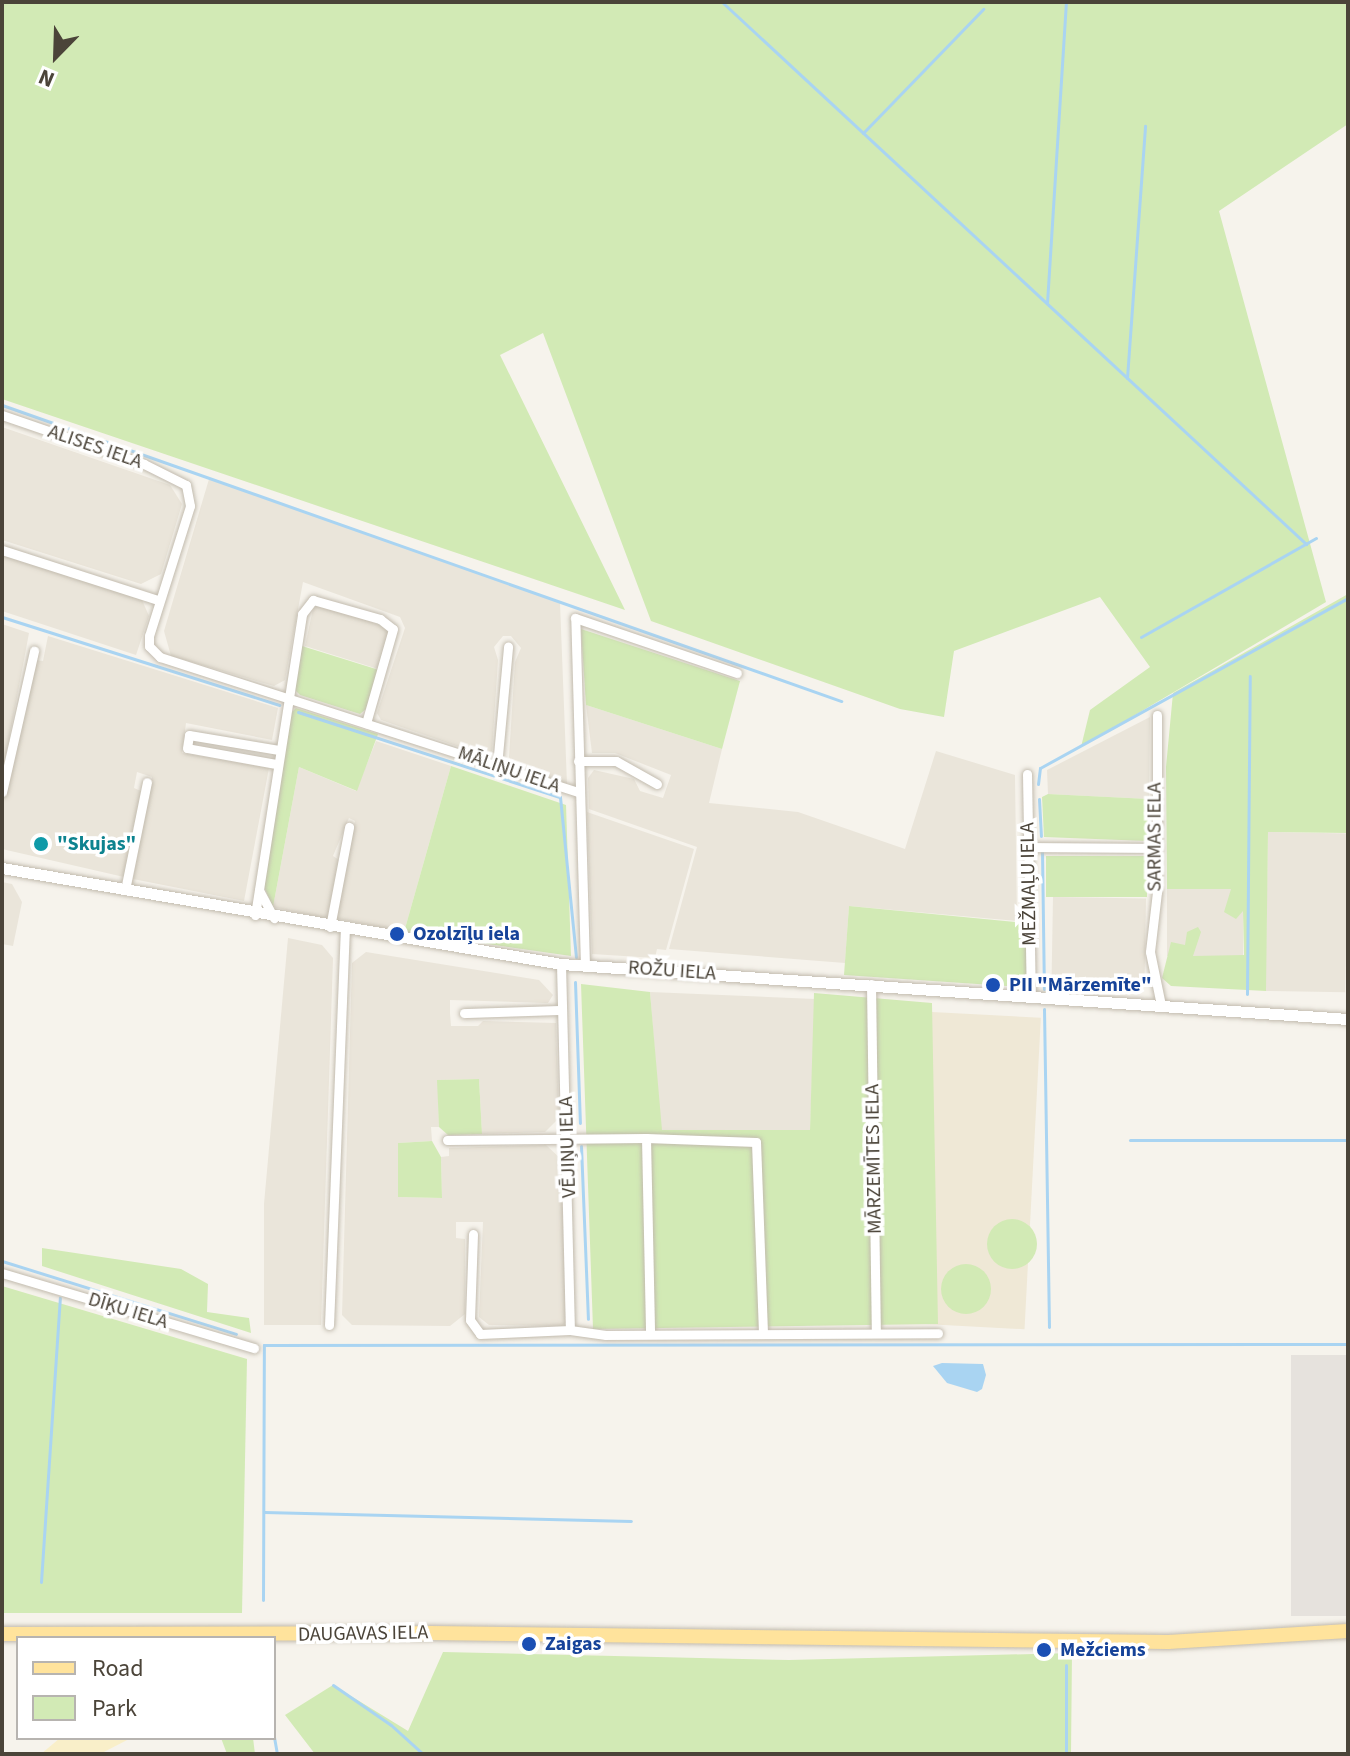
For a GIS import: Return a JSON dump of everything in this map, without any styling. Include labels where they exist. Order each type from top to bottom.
[{"type":"main road","name":"DAUGAVAS IELA","points":[[2,1634],[580,1634],[1168,1642],[1348,1631]]},
{"type":"street","name":"ALISES IELA","points":[[2,415],[144,464],[186,485],[190,506],[158,600]]},
{"type":"street","points":[[2,550],[158,600]]},
{"type":"street","points":[[255,915],[276,764],[302,614],[321,598],[380,619],[393,629],[366,723]]},
{"type":"street","name":"MĀLIŅU IELA","points":[[158,600],[149,646],[160,657],[579,792],[585,966]]},
{"type":"street","points":[[579,792],[575,618],[737,673]]},
{"type":"street","points":[[497,766],[508,647]]},
{"type":"street","points":[[2,792],[34,651]]},
{"type":"street","name":"SARMAS IELA","points":[[1157,715],[1158,848],[1150,952],[1161,1005]]},
{"type":"street","points":[[276,764],[187,748],[189,735],[279,750]]},
{"type":"street","points":[[578,761],[616,761],[657,784]]},
{"type":"street","name":"MEŽMAĻU IELA","points":[[1027,774],[1031,995]]},
{"type":"street","points":[[125,890],[147,782]]},
{"type":"street","points":[[330,927],[349,827]]},
{"type":"street","points":[[1029,847],[1158,848]]},
{"type":"street","name":"ROŽU IELA","points":[[2,868],[255,915],[561,964],[1348,1019]]},
{"type":"street","points":[[257,887],[274,918]]},
{"type":"street","points":[[329,1325],[345,930]]},
{"type":"street","name":"VĒJIŅU IELA","points":[[561,964],[570,1330]]},
{"type":"street","name":"MĀRZEMĪTES IELA","points":[[871,984],[876,1333]]},
{"type":"street","points":[[464,1013],[562,1010]]},
{"type":"street","points":[[447,1140],[567,1136],[756,1142],[763,1333]]},
{"type":"street","points":[[646,1138],[650,1334]]},
{"type":"street","points":[[473,1234],[470,1320],[474,1332],[938,1333]]},
{"type":"street","name":"DĪĶU IELA","points":[[2,1273],[254,1348]]},
{"type":"shaded area","points":[[2,427],[170,485],[182,504],[161,574],[141,584],[2,540]]},
{"type":"shaded area","points":[[209,479],[560,603],[567,784],[514,766],[509,757],[515,662],[521,648],[511,636],[503,636],[494,647],[498,660],[492,751],[486,756],[381,720],[377,713],[405,628],[400,617],[303,582],[285,680],[274,686],[171,656],[164,631]]},
{"type":"shaded area","points":[[2,553],[142,600],[149,616],[136,655],[2,611]]},
{"type":"shaded area","points":[[321,604],[385,627],[389,635],[378,669],[305,646],[313,609]]},
{"type":"shaded area","points":[[2,624],[29,633],[2,777]]},
{"type":"shaded area","points":[[48,636],[278,708],[272,740],[186,723],[182,753],[269,768],[244,901],[133,879],[152,777],[137,772],[134,788],[141,791],[124,877],[2,849],[2,806],[35,660],[43,661]]},
{"type":"shaded area","points":[[586,705],[722,749],[709,803],[798,812],[905,849],[936,751],[1015,775],[1017,921],[849,906],[845,963],[669,949],[697,847],[589,809],[588,778],[594,770],[634,779],[640,791],[663,798],[671,775],[615,753],[592,753]]},
{"type":"shaded area","points":[[1150,717],[1149,799],[1048,794],[1047,770]]},
{"type":"shaded area","points":[[376,741],[451,766],[404,932],[334,918],[355,821],[349,818],[333,856],[339,860],[327,919],[273,907],[299,767],[356,791]]},
{"type":"shaded area","points":[[587,812],[694,849],[666,950],[657,949],[655,958],[592,954]]},
{"type":"shaded area","points":[[1268,832],[1348,833],[1345,992],[1265,991]]},
{"type":"shaded area","points":[[2,882],[12,884],[22,902],[13,946],[2,944]]},
{"type":"shaded area","points":[[1167,889],[1243,889],[1243,956],[1167,956]]},
{"type":"shaded area","points":[[1053,897],[1146,899],[1145,979],[1052,977]]},
{"type":"shaded area","points":[[288,938],[322,945],[333,958],[321,1325],[264,1325],[264,1204]]},
{"type":"shaded area","points":[[366,952],[539,980],[553,995],[548,1003],[450,1000],[450,1013],[451,1026],[478,1026],[483,1021],[556,1023],[559,1118],[545,1132],[482,1134],[479,1079],[438,1080],[439,1127],[431,1127],[432,1141],[398,1143],[398,1197],[442,1198],[441,1157],[449,1156],[449,1148],[546,1145],[561,1159],[566,1322],[562,1326],[489,1325],[479,1317],[483,1222],[456,1222],[456,1238],[465,1239],[465,1314],[450,1326],[352,1325],[342,1315],[352,963]]},
{"type":"shaded area","points":[[650,992],[815,999],[810,1130],[661,1130]]},
{"type":"shaded area","points":[[932,1012],[1041,1018],[1025,1329],[916,1324]]},
{"type":"shaded area","points":[[1291,1355],[1348,1355],[1348,1616],[1291,1616]]},
{"type":"green space","points":[[2,2],[1348,2],[1348,124],[1219,211],[1326,602],[1081,747],[1090,710],[1150,667],[1100,597],[954,651],[944,717],[900,709],[651,621],[543,333],[500,355],[625,610],[2,399]]},
{"type":"green space","points":[[1348,594],[1348,833],[1268,832],[1266,991],[1171,986],[1162,978],[1171,942],[1185,945],[1187,932],[1198,927],[1201,932],[1193,956],[1244,955],[1243,911],[1236,919],[1224,912],[1231,889],[1167,889],[1166,767],[1173,693]]},
{"type":"green space","points":[[581,629],[740,681],[722,749],[586,705]]},
{"type":"green space","points":[[302,646],[379,670],[366,709],[360,714],[300,695],[294,689]]},
{"type":"green space","points":[[296,708],[378,734],[357,791],[299,767],[273,907],[262,882],[291,713]]},
{"type":"green space","points":[[451,766],[566,805],[571,956],[404,932]]},
{"type":"green space","points":[[1048,794],[1149,799],[1147,841],[1044,837],[1042,797]]},
{"type":"green space","points":[[1046,856],[1147,856],[1147,897],[1046,897]]},
{"type":"green space","points":[[849,906],[1026,923],[1028,979],[1023,987],[844,975]]},
{"type":"green space","points":[[581,984],[650,992],[662,1130],[810,1130],[814,993],[932,1003],[938,1324],[593,1329]]},
{"type":"green space","points":[[479,1079],[482,1134],[448,1135],[439,1127],[437,1080]]},
{"type":"green space","points":[[432,1141],[441,1157],[442,1198],[398,1197],[398,1143]]},
{"type":"green space","points":[[1012,1219],[1030,1226],[1037,1244],[1030,1262],[1012,1269],[994,1262],[987,1244],[994,1226]]},
{"type":"green space","points":[[42,1248],[181,1269],[208,1284],[207,1312],[249,1318],[251,1333],[42,1266]]},
{"type":"green space","points":[[966,1264],[984,1271],[991,1289],[984,1307],[966,1314],[948,1307],[941,1289],[948,1271]]},
{"type":"green space","points":[[2,1286],[247,1359],[242,1613],[2,1613]]},
{"type":"green space","points":[[443,1652],[789,1660],[1072,1653],[1071,1754],[315,1754],[285,1715],[333,1685],[408,1731]]},
{"type":"green space","points":[[222,1740],[253,1740],[255,1754],[227,1754]]},
{"type":"sand","points":[[58,1740],[127,1740],[100,1754],[41,1754]]},
{"type":"water","points":[[942,1363],[983,1364],[986,1375],[982,1389],[977,1392],[947,1383],[933,1366]]},
{"type":"waterway","points":[[722,2],[1306,544]]},
{"type":"waterway","points":[[1047,303],[1066,2]]},
{"type":"waterway","points":[[863,133],[983,9]]},
{"type":"waterway","points":[[1127,378],[1145,126]]},
{"type":"waterway","points":[[2,405],[841,701]]},
{"type":"waterway","points":[[1141,637],[1316,538]]},
{"type":"waterway","points":[[1038,784],[1040,768],[1348,598]]},
{"type":"waterway","points":[[2,617],[279,705]]},
{"type":"waterway","points":[[1247,994],[1250,676]]},
{"type":"waterway","points":[[298,712],[560,797],[576,957]]},
{"type":"waterway","points":[[1039,799],[1041,836]]},
{"type":"waterway","points":[[1042,851],[1044,989]]},
{"type":"waterway","points":[[575,982],[580,1123]]},
{"type":"waterway","points":[[1044,1009],[1049,1327]]},
{"type":"waterway","points":[[1130,1140],[1348,1140]]},
{"type":"waterway","points":[[581,1146],[588,1319]]},
{"type":"waterway","points":[[2,1261],[236,1334]]},
{"type":"waterway","points":[[41,1582],[60,1298]]},
{"type":"waterway","points":[[263,1600],[264,1345],[1348,1344]]},
{"type":"waterway","points":[[264,1512],[631,1521]]},
{"type":"waterway","points":[[1066,1665],[1066,1754]]},
{"type":"waterway","points":[[333,1685],[391,1725],[423,1754]]},
{"type":"waterway","points":[[275,1740],[277,1754]]},
{"type":"place","name":"\"Skujas\"","points":[[41,844]]},
{"type":"place","name":"Ozolzīļu iela","points":[[397,934]]},
{"type":"place","name":"PII \"Mārzemīte\"","points":[[993,985]]},
{"type":"place","name":"Zaigas","points":[[529,1644]]},
{"type":"place","name":"Mežciems","points":[[1044,1650]]}]
